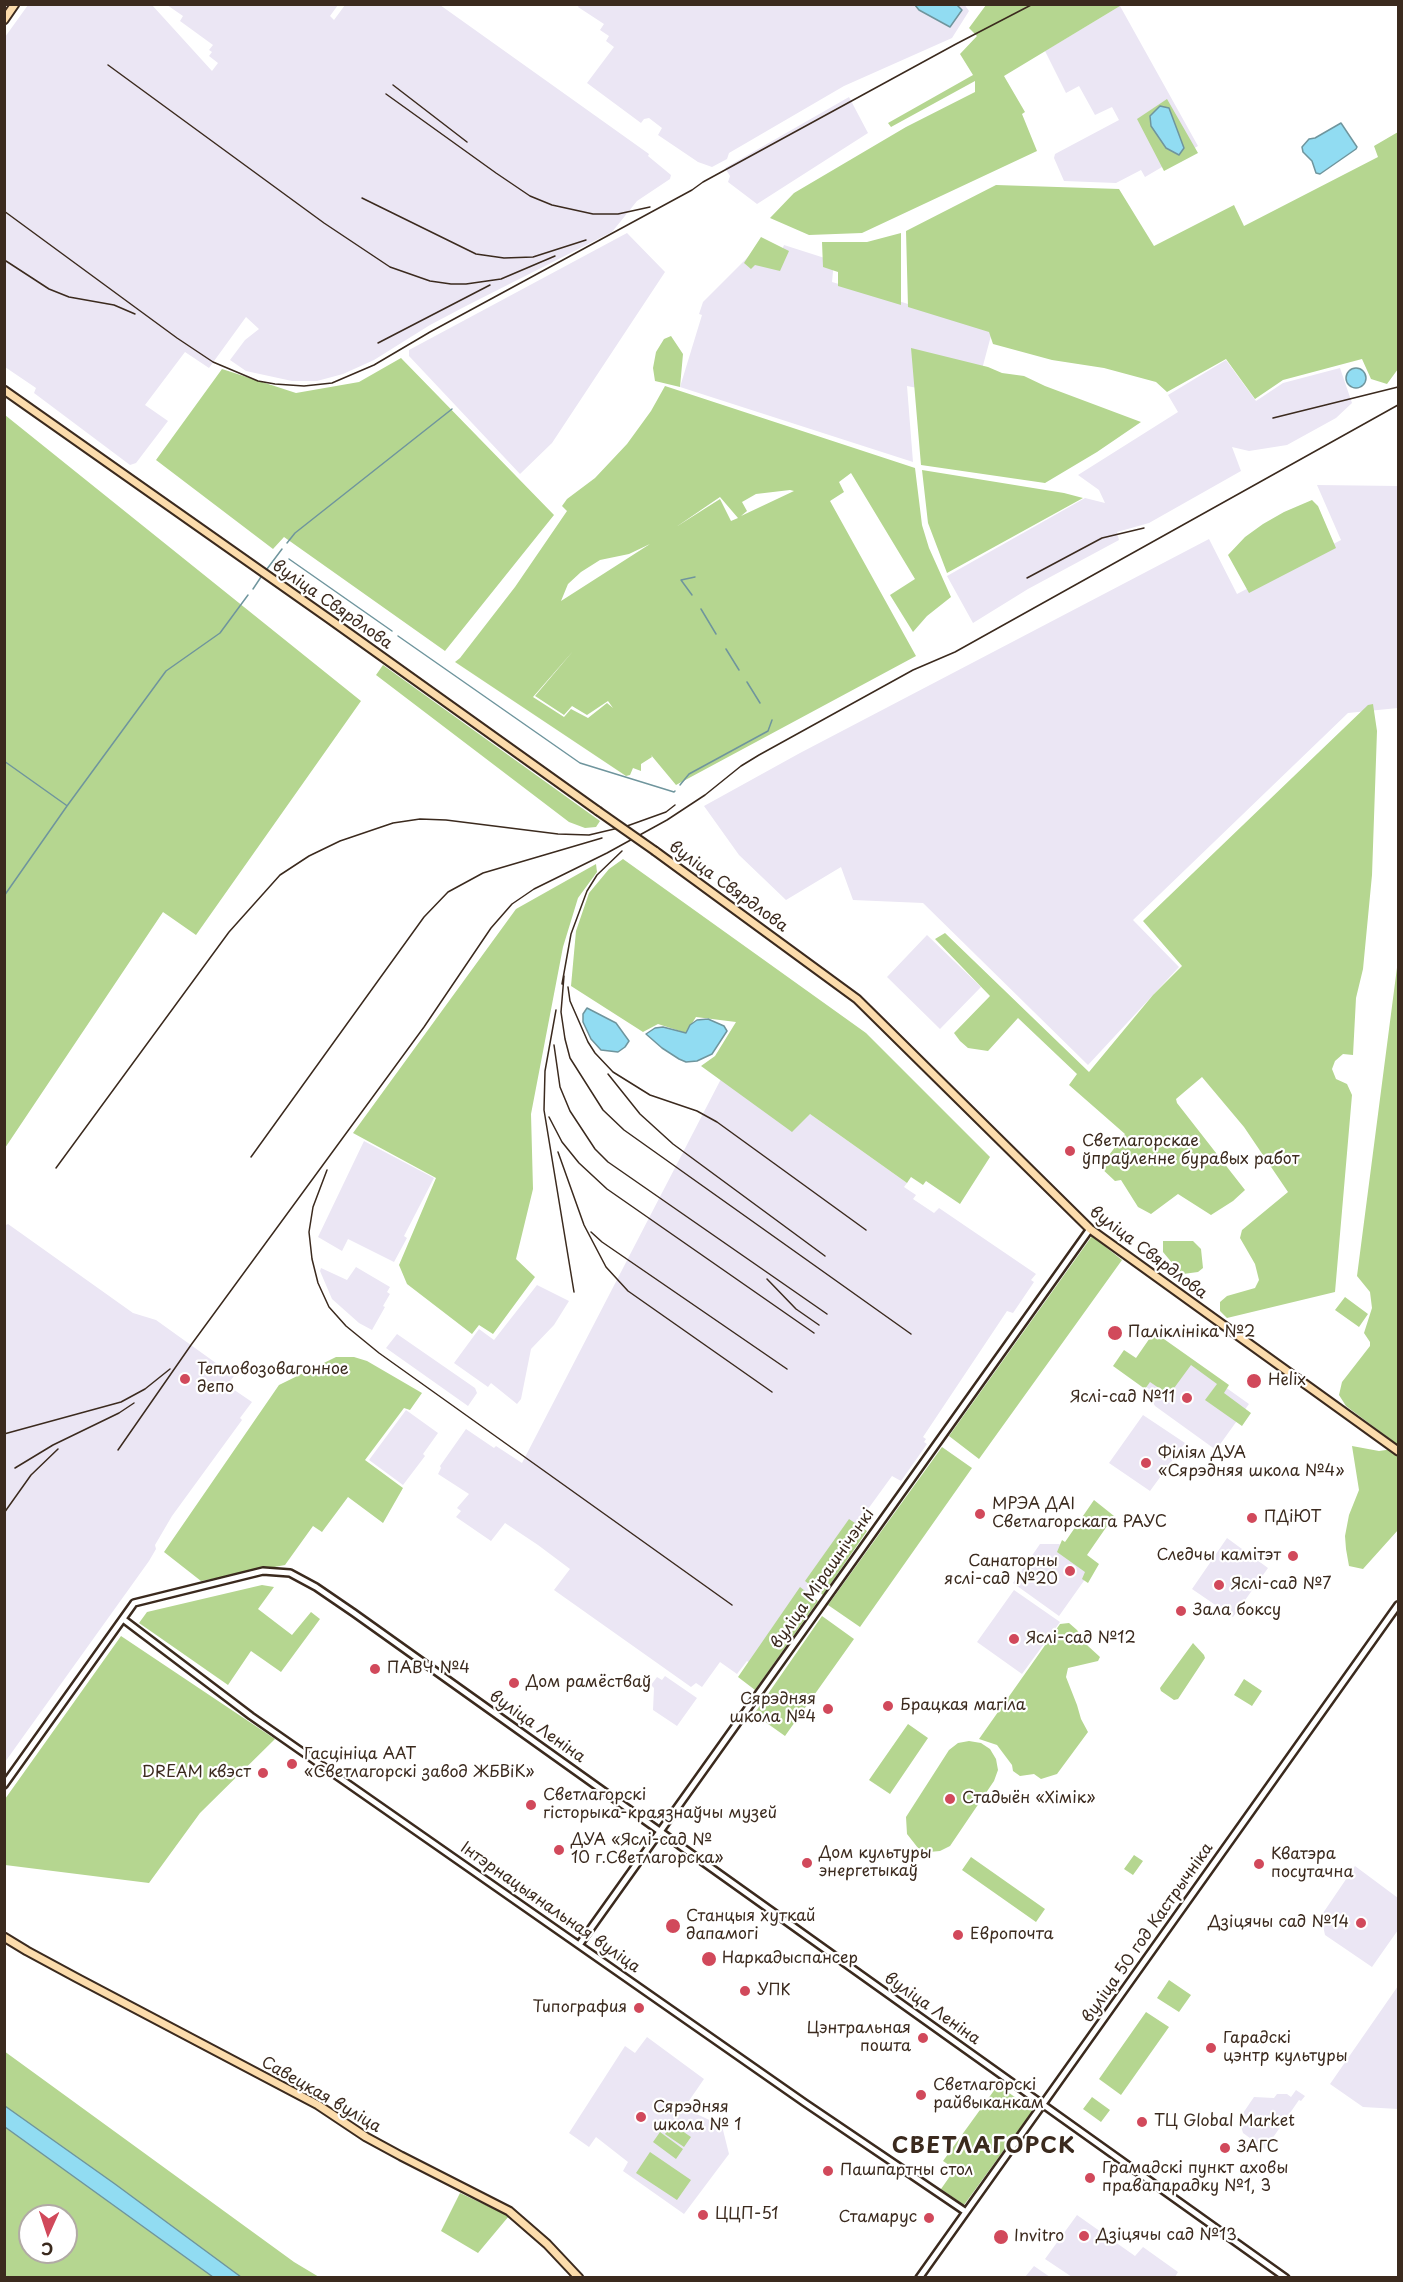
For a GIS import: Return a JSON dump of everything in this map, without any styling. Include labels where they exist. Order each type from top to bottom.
[{"type":"main road","points":[[4,20],[15,4]]},
{"type":"main road","name":"вуліца Свярдлова","points":[[4,390],[598,812],[655,850],[856,999],[1090,1229],[1398,1451]]},
{"type":"main road","name":"Савецкая вуліца","points":[[4,1936],[77,1978],[318,2105],[366,2137],[508,2211],[547,2244],[579,2277]]},
{"type":"street","name":"вуліца Мірашнічэнкі","points":[[579,1945],[1090,1229]]},
{"type":"street","name":"вуліца Леніна","points":[[4,1785],[134,1603],[263,1571],[290,1573],[316,1587],[354,1613],[1286,2277]]},
{"type":"street","name":"вуліца 50 год Кастрычніка","points":[[919,2277],[1398,1605]]},
{"type":"street","name":"Інтэрнацыянальная вуліца","points":[[123,1619],[251,1716],[795,2096],[966,2212]]},
{"type":"shaded area","points":[[580,4],[964,4],[969,11],[952,38],[844,86],[729,153],[727,159],[712,167],[698,162],[658,135],[662,128],[649,118],[644,119],[641,123],[587,83],[614,47],[606,41],[609,36],[600,30],[604,24],[578,7]]},
{"type":"shaded area","points":[[28,5],[152,5],[212,71],[218,63],[209,56],[212,52],[209,50],[213,45],[180,21],[183,16],[167,5],[338,5],[330,16],[334,20],[345,5],[440,5],[649,154],[648,156],[671,175],[670,179],[637,201],[612,232],[430,325],[374,360],[343,374],[317,381],[292,381],[246,371],[230,360],[245,340],[259,329],[246,317],[209,368],[185,352],[145,405],[168,421],[136,463],[130,465],[34,393],[36,388],[5,367],[5,37]]},
{"type":"shaded area","points":[[1120,6],[1198,146],[1145,177],[1141,170],[1116,183],[1064,181],[1054,158],[1055,154],[1119,120],[1112,107],[1095,115],[1079,86],[1066,93],[1045,51]]},
{"type":"shaded area","points":[[849,97],[868,133],[757,204],[728,182],[730,176],[725,168]]},
{"type":"shaded area","points":[[627,233],[665,272],[552,443],[520,474],[409,356],[409,350]]},
{"type":"shaded area","points":[[784,245],[834,261],[832,282],[992,332],[974,399],[907,386],[913,462],[680,387],[702,315],[699,314],[703,302],[752,253],[778,260]]},
{"type":"shaded area","points":[[1226,360],[1256,401],[1283,383],[1340,368],[1352,403],[1336,418],[1287,445],[1249,451],[1232,447],[1241,471],[1149,523],[1117,532],[1119,540],[1028,589],[973,623],[947,576],[1085,498],[1105,503],[1099,490],[1078,475],[1178,412],[1168,395]]},
{"type":"shaded area","points":[[1317,485],[1398,486],[1398,708],[1348,713],[1133,920],[1179,967],[1088,1065],[923,903],[853,900],[841,867],[786,900],[739,855],[704,806],[800,753],[1209,539],[1237,594],[1341,540]]},
{"type":"shaded area","points":[[927,935],[981,987],[940,1029],[887,977]]},
{"type":"shaded area","points":[[721,1079],[810,1114],[907,1183],[904,1187],[916,1195],[913,1199],[934,1213],[939,1208],[1036,1274],[1031,1280],[1034,1282],[1013,1313],[1007,1311],[923,1437],[927,1444],[901,1481],[892,1476],[754,1666],[747,1661],[737,1674],[720,1662],[702,1687],[696,1683],[691,1687],[554,1590],[570,1569],[538,1545],[505,1523],[491,1541],[456,1517],[461,1511],[457,1508],[469,1494],[438,1474],[440,1466],[466,1429],[522,1463]]},
{"type":"shaded area","points":[[364,1141],[434,1178],[404,1236],[407,1238],[394,1262],[348,1239],[342,1251],[318,1237]]},
{"type":"shaded area","points":[[8,1224],[133,1313],[156,1320],[234,1376],[227,1385],[252,1402],[240,1418],[242,1420],[172,1516],[155,1545],[156,1549],[149,1561],[5,1762],[4,1226]]},
{"type":"shaded area","points":[[356,1267],[390,1287],[387,1292],[390,1294],[383,1306],[385,1307],[372,1330],[359,1323],[332,1299],[320,1271],[321,1268],[347,1280]]},
{"type":"shaded area","points":[[537,1285],[569,1301],[554,1325],[531,1349],[521,1399],[517,1404],[491,1383],[488,1387],[454,1363],[479,1329],[494,1340]]},
{"type":"shaded area","points":[[397,1334],[475,1388],[477,1393],[468,1406],[386,1348]]},
{"type":"shaded area","points":[[1176,1352],[1249,1404],[1216,1450],[1155,1406],[1147,1392],[1149,1389],[1142,1384]]},
{"type":"shaded area","points":[[406,1410],[438,1433],[423,1454],[425,1456],[403,1485],[369,1460]]},
{"type":"shaded area","points":[[1143,1415],[1185,1443],[1150,1491],[1109,1463]]},
{"type":"shaded area","points":[[1227,1538],[1268,1568],[1233,1617],[1192,1589]]},
{"type":"shaded area","points":[[1040,1544],[1059,1544],[1093,1568],[1059,1616],[1013,1583]]},
{"type":"shaded area","points":[[1014,1590],[1060,1622],[1022,1674],[977,1642]]},
{"type":"shaded area","points":[[665,1676],[697,1698],[677,1726],[653,1710],[654,1688],[651,1685],[657,1677],[662,1680]]},
{"type":"shaded area","name":"Дзіцячы сад №14","points":[[1355,1866],[1398,1898],[1398,1930],[1372,1967],[1325,1935],[1321,1916]]},
{"type":"shaded area","points":[[1398,1986],[1398,2109],[1363,2107],[1330,2084]]},
{"type":"shaded area","name":"Сярэдняя школа № 1","points":[[647,2037],[704,2079],[684,2108],[722,2126],[729,2154],[684,2214],[623,2171],[628,2162],[596,2137],[589,2147],[569,2133],[625,2046],[635,2053]]},
{"type":"shaded area","points":[[1296,2090],[1305,2096],[1301,2101],[1299,2100],[1265,2149],[1243,2133],[1239,2119],[1254,2097],[1274,2098],[1277,2094],[1287,2094],[1291,2097]]},
{"type":"shaded area","name":"Дзіцячы сад №13","points":[[1077,2215],[1135,2256],[1143,2247],[1178,2272],[1175,2277],[1072,2277],[1045,2259]]},
{"type":"shaded area","points":[[1034,2266],[1050,2277],[1025,2277]]},
{"type":"green space","points":[[986,5],[1119,5],[1004,76],[1025,112],[1022,114],[1037,151],[862,233],[809,235],[770,218],[794,193],[906,127],[975,92],[975,81],[891,127],[888,123],[973,75],[960,54],[977,36],[969,28]]},
{"type":"green space","points":[[1167,99],[1198,153],[1164,171],[1137,119]]},
{"type":"green space","points":[[1398,132],[1398,369],[1387,384],[1371,379],[1362,359],[1283,380],[1255,399],[1226,359],[1167,392],[1156,382],[1104,368],[1052,360],[993,344],[989,332],[908,307],[906,231],[996,185],[1119,189],[1154,246],[1234,205],[1244,226],[1378,157],[1374,146]]},
{"type":"green space","points":[[901,233],[901,305],[838,286],[838,272],[823,267],[822,242],[867,242]]},
{"type":"green space","points":[[761,237],[789,251],[780,271],[755,265],[751,269],[744,263]]},
{"type":"green space","points":[[671,336],[683,354],[680,387],[655,381],[653,368],[656,352],[664,339]]},
{"type":"green space","points":[[911,348],[988,367],[1002,373],[1024,376],[1141,422],[1045,483],[921,465]]},
{"type":"green space","points":[[401,358],[554,515],[445,651],[284,537],[273,549],[156,460],[222,369],[296,393],[359,382]]},
{"type":"green space","points":[[665,386],[915,468],[922,525],[929,548],[951,597],[927,616],[913,632],[890,595],[915,579],[851,473],[839,482],[844,492],[830,501],[916,656],[676,785],[651,755],[652,757],[641,764],[641,771],[633,768],[630,775],[626,776],[455,662],[515,587],[567,511],[562,506],[567,499],[595,478],[627,444],[651,411]],"holes":[[[790,490],[794,491],[741,516],[747,511],[742,502],[756,494]],[[720,497],[738,518],[731,521],[720,499],[676,527]],[[650,544],[561,601],[568,584],[581,572],[600,560],[629,554]],[[574,650],[535,696],[564,715],[572,706],[587,715],[608,701],[613,708],[607,703],[588,718],[571,709],[564,717],[533,697]]]},
{"type":"green space","points":[[5,415],[361,701],[196,935],[163,912],[5,1148]]},
{"type":"green space","points":[[922,470],[1083,498],[947,573],[928,523]]},
{"type":"green space","points":[[1312,500],[1318,506],[1336,548],[1249,593],[1228,555],[1245,537],[1263,524]]},
{"type":"green space","points":[[383,665],[600,821],[596,827],[585,828],[569,822],[376,675]]},
{"type":"green space","points":[[1373,704],[1377,731],[1372,875],[1363,969],[1356,998],[1353,1055],[1343,1054],[1335,1061],[1332,1069],[1336,1079],[1347,1084],[1352,1095],[1335,1292],[1227,1318],[1220,1311],[1220,1302],[1227,1296],[1255,1288],[1259,1280],[1255,1264],[1240,1238],[1242,1230],[1288,1192],[1244,1127],[1202,1077],[1176,1099],[1177,1103],[1245,1190],[1211,1215],[1178,1194],[1151,1214],[1138,1207],[1121,1180],[1115,1181],[1100,1167],[1125,1134],[1069,1085],[1077,1074],[1018,1018],[988,1051],[968,1048],[960,1041],[954,1033],[990,996],[935,939],[945,933],[1089,1072],[1153,995],[1182,966],[1143,921],[1368,705]]},
{"type":"green space","points":[[623,859],[866,1033],[990,1157],[960,1204],[926,1181],[923,1185],[911,1177],[907,1183],[810,1114],[792,1132],[701,1066],[715,1056],[736,1022],[696,1017],[686,1033],[658,1024],[643,1032],[571,986],[576,931],[589,893],[609,869]]},
{"type":"green space","points":[[596,864],[597,872],[578,898],[563,947],[531,1114],[533,1189],[516,1259],[535,1277],[493,1334],[479,1325],[472,1334],[407,1284],[399,1265],[436,1178],[353,1133],[516,909]]},
{"type":"green space","points":[[1398,960],[1398,1445],[1346,1406],[1339,1395],[1342,1382],[1370,1346],[1364,1333],[1372,1308],[1370,1292],[1357,1276]]},
{"type":"green space","points":[[1092,1236],[1122,1260],[979,1459],[949,1436]]},
{"type":"green space","points":[[1163,1241],[1193,1241],[1201,1249],[1203,1268],[1198,1272],[1183,1274],[1163,1252]]},
{"type":"green space","points":[[1345,1297],[1368,1314],[1359,1327],[1335,1310]]},
{"type":"green space","points":[[1154,1332],[1229,1385],[1224,1393],[1251,1413],[1242,1426],[1205,1400],[1217,1384],[1191,1365],[1169,1395],[1150,1382],[1145,1389],[1113,1366],[1124,1350],[1136,1358]]},
{"type":"green space","points":[[336,1357],[354,1357],[367,1361],[422,1393],[410,1410],[404,1408],[365,1460],[403,1488],[383,1523],[348,1497],[322,1532],[313,1526],[285,1565],[201,1581],[164,1552],[279,1385]]},
{"type":"green space","points":[[1352,1446],[1379,1451],[1393,1449],[1398,1453],[1398,1530],[1363,1569],[1349,1566],[1346,1549],[1345,1536],[1349,1515],[1359,1490]]},
{"type":"green space","points":[[942,1447],[972,1468],[860,1627],[828,1605]]},
{"type":"green space","points":[[1094,1500],[1114,1516],[1087,1555],[1099,1564],[1088,1583],[1082,1579],[1085,1572],[1057,1552],[1062,1540],[1065,1542]]},
{"type":"green space","points":[[849,1519],[867,1531],[823,1595],[805,1581]]},
{"type":"green space","points":[[262,1585],[274,1587],[258,1609],[292,1635],[311,1612],[320,1619],[281,1672],[251,1651],[228,1685],[139,1623],[147,1612]]},
{"type":"green space","points":[[800,1587],[818,1601],[755,1690],[738,1677]]},
{"type":"green space","points":[[822,1616],[854,1639],[785,1736],[754,1714]]},
{"type":"green space","points":[[1069,1623],[1100,1657],[1098,1661],[1068,1668],[1066,1677],[1088,1732],[1057,1774],[1041,1779],[1034,1774],[1020,1776],[1013,1771],[1012,1765],[997,1745],[979,1739],[1060,1624]]},
{"type":"green space","points":[[121,1636],[275,1739],[200,1813],[149,1883],[5,1865],[5,1799]]},
{"type":"green space","points":[[1193,1643],[1205,1658],[1178,1699],[1174,1700],[1160,1688]]},
{"type":"green space","points":[[1244,1679],[1262,1691],[1252,1706],[1234,1695]]},
{"type":"green space","points":[[908,1724],[928,1738],[890,1794],[869,1780]]},
{"type":"green space","name":"Стадыён «Хімік»","points":[[969,1741],[981,1743],[990,1749],[996,1759],[998,1770],[994,1781],[950,1846],[940,1851],[929,1852],[918,1848],[907,1834],[906,1817],[949,1750],[958,1743]]},
{"type":"green space","points":[[1134,1855],[1143,1861],[1133,1875],[1124,1869]]},
{"type":"green space","points":[[971,1857],[1045,1909],[1036,1922],[962,1870]]},
{"type":"green space","points":[[1169,1980],[1191,1995],[1179,2012],[1157,1998]]},
{"type":"green space","points":[[1146,2012],[1169,2027],[1121,2095],[1099,2079]]},
{"type":"green space","points":[[4,2051],[294,2262],[319,2277],[5,2277]]},
{"type":"green space","points":[[998,2085],[1033,2110],[964,2205],[941,2189],[955,2169],[943,2161]]},
{"type":"green space","points":[[1092,2097],[1110,2110],[1101,2122],[1083,2109]]},
{"type":"green space","points":[[672,2124],[691,2137],[684,2147],[665,2134]]},
{"type":"green space","points":[[660,2132],[683,2149],[676,2159],[653,2142]]},
{"type":"green space","points":[[650,2152],[691,2180],[677,2200],[636,2173]]},
{"type":"green space","points":[[460,2193],[509,2216],[478,2253],[441,2231]]},
{"type":"water","points":[[915,5],[957,5],[962,10],[950,27],[919,10]]},
{"type":"water","points":[[1160,106],[1169,108],[1184,148],[1179,155],[1166,148],[1151,126],[1150,116]]},
{"type":"water","points":[[1341,123],[1357,147],[1356,149],[1320,174],[1316,173],[1312,161],[1303,152],[1302,147],[1309,139]]},
{"type":"water","points":[[1356,368],[1363,371],[1366,378],[1363,385],[1356,388],[1349,385],[1346,378],[1349,371]]},
{"type":"water","points":[[587,1008],[616,1023],[629,1041],[625,1047],[618,1052],[601,1050],[591,1039],[583,1022],[583,1014]]},
{"type":"water","points":[[708,1019],[724,1026],[727,1031],[712,1054],[697,1061],[686,1062],[679,1059],[646,1034],[655,1028],[663,1027],[686,1033],[690,1025],[697,1020]]},
{"type":"water","points":[[5,2106],[241,2277],[213,2277],[5,2127]]},
{"type":"waterway","points":[[287,543],[295,533],[452,409]]},
{"type":"waterway","points":[[267,569],[282,549]]},
{"type":"waterway","points":[[289,559],[392,631]]},
{"type":"waterway","points":[[253,589],[261,577]]},
{"type":"waterway","points":[[692,595],[681,580],[695,577]]},
{"type":"waterway","points":[[4,896],[166,671],[220,633],[248,595]]},
{"type":"waterway","points":[[701,609],[716,634]]},
{"type":"waterway","points":[[398,636],[580,763],[675,791]]},
{"type":"waterway","points":[[726,649],[739,670]]},
{"type":"waterway","points":[[747,682],[760,703]]},
{"type":"waterway","points":[[680,785],[689,774],[768,731],[772,720]]},
{"type":"waterway","points":[[4,761],[66,805]]},
{"type":"railway","points":[[4,211],[213,362],[258,381],[304,386],[332,383],[374,365],[703,182],[1033,4]]},
{"type":"railway","points":[[108,65],[324,223],[390,267],[430,281],[466,284],[501,279],[555,256]]},
{"type":"railway","points":[[393,85],[467,142]]},
{"type":"railway","points":[[386,94],[530,196],[552,205],[593,214],[618,214],[650,207]]},
{"type":"railway","points":[[362,198],[476,254],[504,258],[533,257],[586,240]]},
{"type":"railway","points":[[6,261],[49,289],[69,297],[114,305],[135,314]]},
{"type":"railway","points":[[378,343],[490,285]]},
{"type":"railway","points":[[1273,418],[1398,387]]},
{"type":"railway","points":[[118,1450],[191,1345],[424,1027],[491,928],[512,904],[534,889],[667,820],[759,755],[913,670],[955,652],[1398,405]]},
{"type":"railway","points":[[1027,578],[1102,538],[1144,528]]},
{"type":"railway","points":[[56,1168],[229,932],[280,875],[309,856],[340,841],[393,823],[420,819],[446,820],[558,834],[589,835],[627,826],[666,812],[675,805]]},
{"type":"railway","points":[[251,1157],[424,917],[448,892],[483,873],[602,838]]},
{"type":"railway","points":[[562,984],[571,934],[587,891],[597,875],[622,851]]},
{"type":"railway","points":[[564,976],[561,1012],[570,1058],[603,1110],[624,1130],[911,1334]]},
{"type":"railway","points":[[568,987],[570,1001],[588,1042],[613,1072],[650,1095],[697,1111],[717,1122],[866,1230]]},
{"type":"railway","points":[[556,1010],[545,1071],[544,1110],[574,1292]]},
{"type":"railway","points":[[554,1045],[560,1087],[570,1111],[595,1149],[608,1162],[827,1314]]},
{"type":"railway","points":[[608,1074],[640,1114],[673,1144],[825,1256]]},
{"type":"railway","points":[[549,1117],[562,1142],[579,1163],[607,1189],[814,1333]]},
{"type":"railway","points":[[558,1152],[584,1225],[606,1267],[628,1291],[772,1392]]},
{"type":"railway","points":[[327,1170],[313,1207],[309,1232],[312,1259],[318,1283],[329,1307],[346,1326],[379,1353],[732,1605]]},
{"type":"railway","points":[[591,1232],[602,1242],[787,1369]]},
{"type":"railway","points":[[767,1279],[796,1309],[819,1325]]},
{"type":"railway","points":[[4,1434],[121,1402],[145,1389],[170,1369]]},
{"type":"railway","points":[[15,1468],[53,1445],[119,1413],[134,1403]]},
{"type":"railway","points":[[4,1513],[31,1475],[58,1449]]},
{"type":"place","name":"Светлагорскае ўпраўленне буравых работ","points":[[1070,1151]]},
{"type":"place","name":"Паліклініка №2","points":[[1115,1333]]},
{"type":"place","name":"Тепловозовагонное депо","points":[[185,1379]]},
{"type":"place","name":"Helix","points":[[1254,1381]]},
{"type":"place","name":"Яслі-сад №11","points":[[1187,1398]]},
{"type":"place","name":"Філіял ДУА «Сярэдняя школа №4»","points":[[1146,1463]]},
{"type":"place","name":"МРЭА ДАІ Светлагорскага РАУС","points":[[980,1514]]},
{"type":"place","name":"ПДіЮТ","points":[[1252,1518]]},
{"type":"place","name":"Следчы камітэт","points":[[1293,1556]]},
{"type":"place","name":"Санаторны яслі-сад №20","points":[[1070,1571]]},
{"type":"place","name":"Яслі-сад №7","points":[[1219,1585]]},
{"type":"place","name":"Зала боксу","points":[[1181,1611]]},
{"type":"place","name":"Яслі-сад №12","points":[[1014,1639]]},
{"type":"place","name":"ПАВЧ №4","points":[[375,1669]]},
{"type":"place","name":"Дом рамёстваў","points":[[514,1683]]},
{"type":"place","name":"Брацкая магіла","points":[[888,1706]]},
{"type":"place","name":"Сярэдняя школа №4","points":[[828,1709]]},
{"type":"place","name":"Гасцініца ААТ «Светлагорскі завод ЖБВіК»","points":[[292,1764]]},
{"type":"place","name":"DREAM квэст","points":[[263,1773]]},
{"type":"place","name":"Стадыён «Хімік»","points":[[950,1799]]},
{"type":"place","name":"Светлагорскі гісторыка-краязнаўчы музей","points":[[531,1805]]},
{"type":"place","name":"ДУА «Яслі-сад № 10 г.Светлагорска»","points":[[559,1850]]},
{"type":"place","name":"Дом культуры энергетыкаў","points":[[807,1863]]},
{"type":"place","name":"Кватэра посутачна","points":[[1259,1864]]},
{"type":"place","name":"Дзіцячы сад №14","points":[[1361,1923]]},
{"type":"place","name":"Станцыя хуткай дапамогі","points":[[673,1926]]},
{"type":"place","name":"Европочта","points":[[958,1935]]},
{"type":"place","name":"Наркадыспансер","points":[[709,1959]]},
{"type":"place","name":"УПК","points":[[745,1991]]},
{"type":"place","name":"Типография","points":[[639,2008]]},
{"type":"place","name":"Цэнтральная пошта","points":[[923,2038]]},
{"type":"place","name":"Гарадскі цэнтр культуры","points":[[1211,2048]]},
{"type":"place","name":"Светлагорскі райвыканкам","points":[[921,2095]]},
{"type":"place","name":"Сярэдняя школа № 1","points":[[641,2117]]},
{"type":"place","name":"ТЦ Global Market","points":[[1142,2122]]},
{"type":"place","name":"ЗАГС","points":[[1225,2148]]},
{"type":"place","name":"Пашпартны стол","points":[[828,2171]]},
{"type":"place","name":"Грамадскі пункт аховы правапарадку №1, 3","points":[[1090,2178]]},
{"type":"place","name":"ЦЦП-51","points":[[703,2215]]},
{"type":"place","name":"Стамарус","points":[[929,2218]]},
{"type":"place","name":"Дзіцячы сад №13","points":[[1084,2236]]},
{"type":"place","name":"Invitro","points":[[1001,2237]]},
{"type":"district","name":"СВЕТЛАГОРСК","points":[[984,2147]]}]
